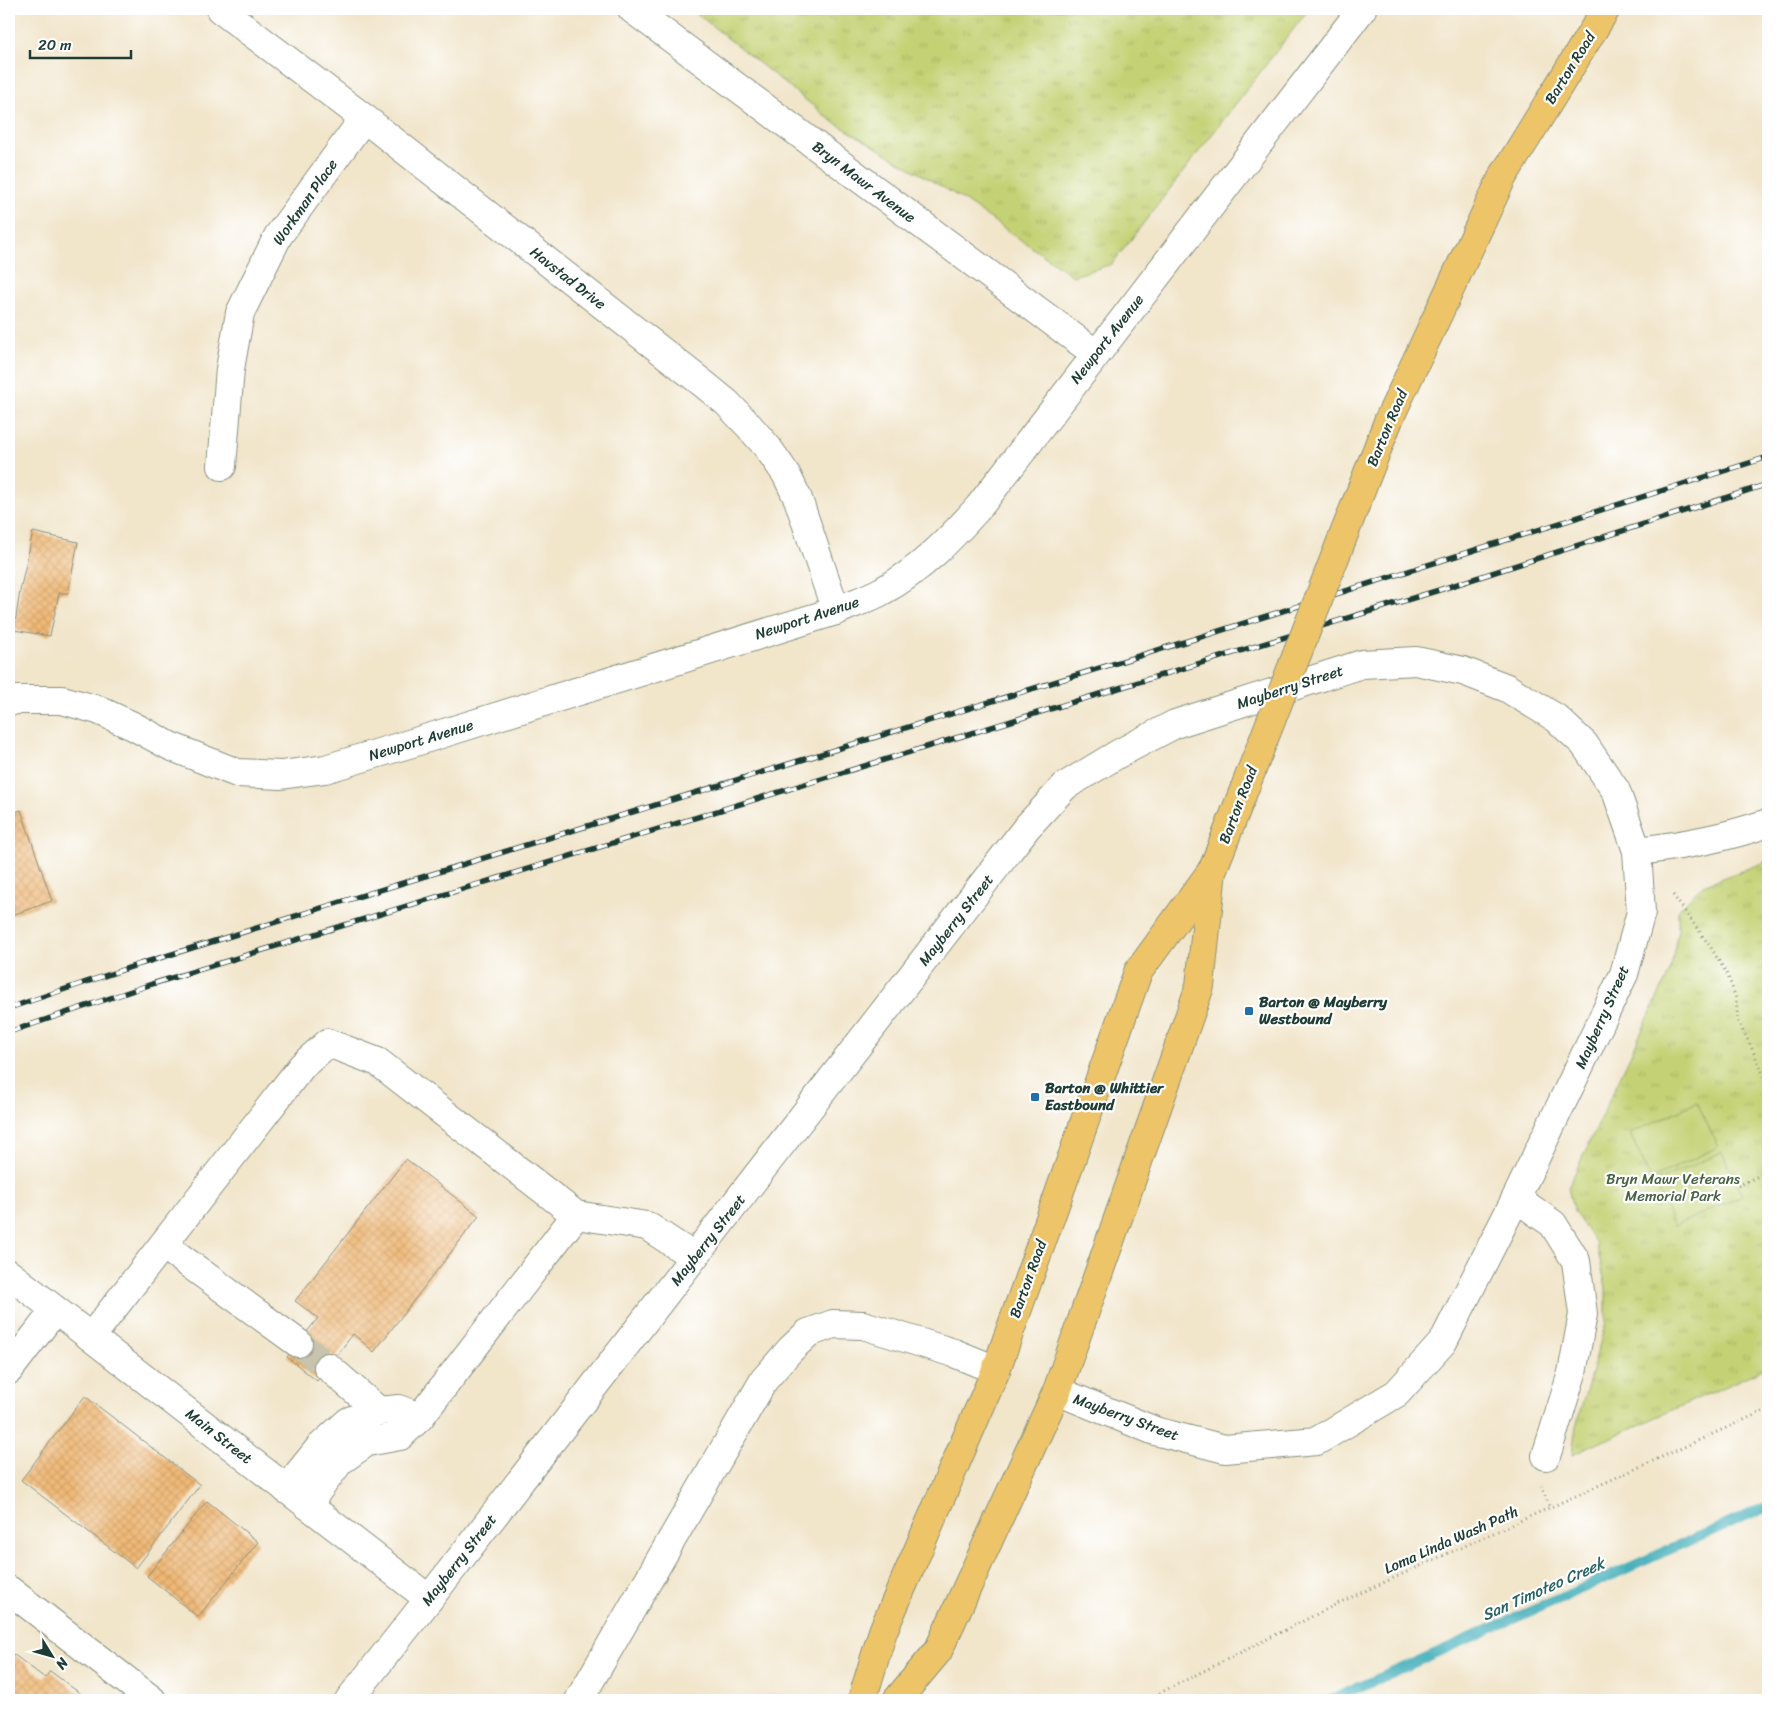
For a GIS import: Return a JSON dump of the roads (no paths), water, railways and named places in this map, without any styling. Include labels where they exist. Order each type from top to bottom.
[{"type":"main road","name":"Barton Road","points":[[862,1700],[883,1631],[996,1370],[1138,972],[1212,869],[1389,419],[1502,178],[1606,9]]},
{"type":"main road","name":"Barton Road","points":[[897,1700],[938,1650],[1057,1391],[1200,986],[1212,869]]},
{"type":"street","name":"Havstad Drive","points":[[220,9],[364,118],[705,384],[744,420],[768,448],[786,474],[798,498],[836,611]]},
{"type":"street","name":"Bryn Mawr Avenue","points":[[632,9],[1096,354]]},
{"type":"street","name":"Newport Avenue","points":[[9,702],[16,700],[62,700],[98,710],[170,746],[237,773],[281,775],[325,769],[395,749],[836,611],[882,591],[922,564],[952,537],[979,507],[1362,9]]},
{"type":"street","name":"Workman Place","points":[[222,466],[230,369],[240,313],[278,236],[364,118]]},
{"type":"street","name":"Mayberry Street","points":[[349,1700],[1027,828],[1065,786],[1118,754],[1175,724],[1362,664],[1416,661],[1464,671],[1508,688],[1556,718],[1584,744],[1616,791],[1637,851],[1641,912],[1624,974],[1516,1198],[1443,1342],[1397,1393],[1317,1441],[1225,1449],[1155,1431],[1057,1391]]},
{"type":"street","points":[[1637,851],[1664,848],[1738,833],[1768,823]]},
{"type":"street","points":[[91,1337],[302,1066],[328,1043],[378,1062],[576,1215],[647,1226],[694,1258]]},
{"type":"street","points":[[1516,1198],[1553,1224],[1576,1261],[1583,1314],[1572,1373],[1546,1456]]},
{"type":"street","points":[[307,1505],[340,1461],[367,1442],[400,1436],[420,1418],[576,1215]]},
{"type":"street","points":[[163,1244],[298,1343]]},
{"type":"street","name":"Main Street","points":[[9,1274],[429,1599]]},
{"type":"street","points":[[9,1370],[56,1310]]},
{"type":"street","points":[[579,1700],[764,1380],[790,1350],[808,1333],[833,1324],[863,1325],[954,1353],[996,1370]]},
{"type":"street","points":[[328,1367],[379,1411]]},
{"type":"street","points":[[286,1489],[320,1447],[348,1421],[379,1411],[399,1409],[420,1418]]},
{"type":"street","points":[[9,1590],[152,1700]]},
{"type":"waterway","name":"San Timoteo Creek","points":[[1330,1700],[1768,1506]]},
{"type":"tunnel","points":[[298,1343],[328,1367]]},
{"type":"railway","points":[[9,1008],[140,964],[1194,639],[1768,457]]},
{"type":"railway","points":[[9,1032],[152,984],[1436,591],[1768,484]]},
{"type":"place","name":"Barton @ Mayberry Westbound","points":[[1249,1011]]},
{"type":"place","name":"Barton @ Whittier Eastbound","points":[[1035,1097]]},
{"type":"park label","name":"Bryn Mawr Veterans Memorial Park","points":[[1673,1188]]}]
